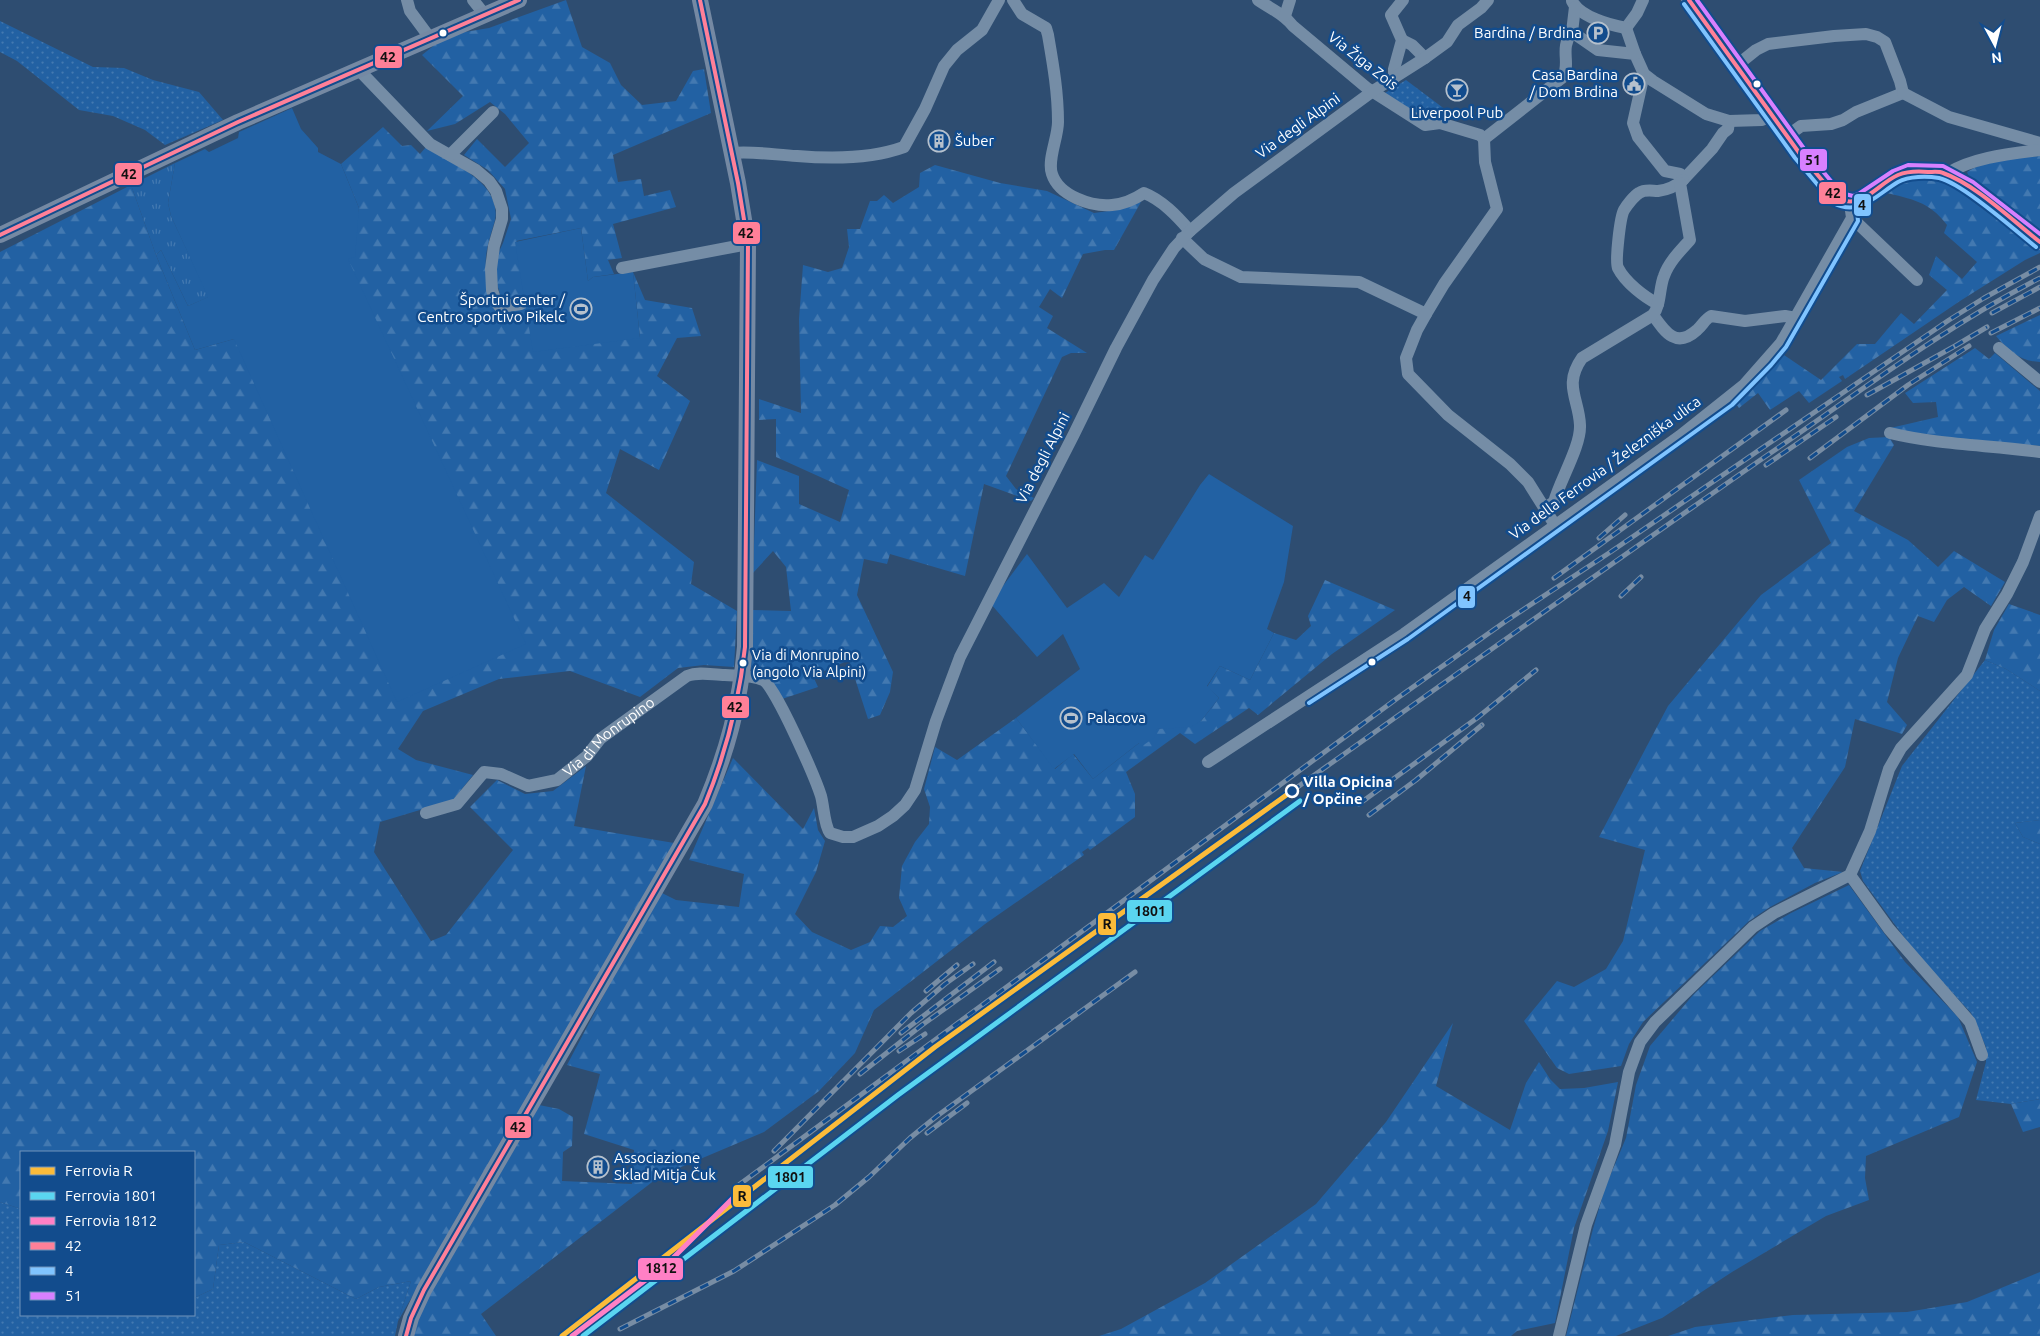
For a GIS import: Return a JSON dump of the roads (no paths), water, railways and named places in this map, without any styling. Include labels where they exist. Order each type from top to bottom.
[{"type":"main road","points":[[0,235],[238,122],[519,0]]},
{"type":"main road","points":[[406,1336],[411,1318],[424,1290],[705,804],[723,761],[731,733],[743,676],[746,614],[748,244],[732,153],[700,0]]},
{"type":"main road","points":[[1689,0],[1787,136],[1831,193],[1843,201],[1851,210],[1863,199],[1896,176],[1910,171],[1927,170],[1948,173],[1970,187],[2040,242]]},
{"type":"street","points":[[407,0],[410,11],[430,38]]},
{"type":"street","points":[[474,0],[485,15]]},
{"type":"street","points":[[732,153],[823,158],[888,152],[904,147],[925,109],[944,66],[956,50],[982,30],[999,0]]},
{"type":"street","points":[[1013,0],[1022,14],[1046,28],[1058,91],[1057,137],[1050,164],[1055,181],[1072,196],[1102,206],[1122,204],[1136,199],[1144,193],[1160,202],[1179,218],[1186,235],[1204,259],[1241,277],[1359,282],[1426,314]]},
{"type":"street","name":"Via Žiga Zois","points":[[1258,0],[1275,12],[1285,16],[1293,26],[1367,88],[1425,125],[1440,123],[1480,135],[1484,139]]},
{"type":"street","points":[[1285,16],[1290,0]]},
{"type":"street","points":[[1394,78],[1402,40],[1390,15],[1403,0]]},
{"type":"street","name":"Via degli Alpini","points":[[743,676],[764,680],[779,702],[819,791],[827,828],[830,833],[853,838],[894,816],[905,805],[915,790],[936,721],[960,657],[1116,348],[1153,280],[1174,248],[1234,193],[1373,91],[1447,42],[1458,25],[1488,0]]},
{"type":"street","points":[[1626,28],[1637,13],[1643,0]]},
{"type":"street","points":[[1573,4],[1597,20],[1626,28]]},
{"type":"street","points":[[1555,525],[1528,482],[1510,464],[1454,420],[1408,374],[1406,358],[1417,330],[1444,284],[1497,209],[1485,162],[1484,139],[1563,78],[1565,73],[1566,40],[1572,32],[1573,4]]},
{"type":"street","points":[[1626,28],[1644,74],[1664,89],[1706,114],[1729,121],[1762,120],[1772,115]]},
{"type":"street","points":[[1572,32],[1598,50],[1635,54]]},
{"type":"street","points":[[1736,66],[1756,50],[1768,44],[1856,33],[1866,34],[1877,37],[1885,42],[1903,93],[1949,117],[2040,144]]},
{"type":"street","points":[[1402,40],[1412,45],[1425,58]]},
{"type":"street","points":[[358,69],[430,144],[476,170],[489,181],[496,191],[502,209],[502,219],[491,259],[492,290],[500,307],[521,304]]},
{"type":"street","points":[[1546,508],[1554,502],[1579,438],[1580,424],[1573,385],[1576,366],[1582,358],[1656,309],[1667,268],[1690,240],[1680,174],[1665,171],[1635,132],[1633,116],[1644,74]]},
{"type":"street","points":[[1787,136],[1801,126],[1831,124],[1903,93]]},
{"type":"street","points":[[450,155],[493,112]]},
{"type":"street","points":[[1729,121],[1728,129],[1681,182],[1659,191],[1644,190],[1623,211],[1617,265],[1623,276],[1650,300],[1656,309],[1666,334],[1672,337],[1679,338],[1696,332],[1711,316],[1746,321],[1786,316],[1796,318]]},
{"type":"street","points":[[1948,173],[1958,167],[1978,161],[2040,150]]},
{"type":"street","points":[[1851,210],[1889,256],[1917,280]]},
{"type":"street","name":"Via della Ferrovia / Železniška ulica","points":[[1208,762],[1404,634],[1728,400],[1781,343],[1796,318],[1851,210]]},
{"type":"street","points":[[622,268],[748,244]]},
{"type":"street","points":[[1999,348],[2040,382]]},
{"type":"street","points":[[1890,433],[1935,442],[2040,452]]},
{"type":"street","points":[[1559,1336],[1586,1226],[1615,1145],[1629,1072],[1640,1042],[1655,1022],[1753,927],[1774,913],[1850,875],[1870,831],[1890,769],[1901,748],[1966,675],[1985,630],[2036,545],[2040,516]]},
{"type":"street","name":"Via di Monrupino","points":[[426,813],[457,804],[484,772],[501,774],[528,786],[557,780],[587,756],[600,739],[687,676],[694,673],[705,673],[743,676]]},
{"type":"street","points":[[1850,875],[1904,947],[1970,1022],[1982,1055]]},
{"type":"railway","points":[[736,1187],[1399,697],[1506,621],[1609,553],[1949,320],[2040,267]]},
{"type":"railway","points":[[1292,791],[1649,538],[1902,362],[2004,297],[2040,278]]},
{"type":"railway","points":[[1992,313],[2040,287]]},
{"type":"railway","points":[[1991,333],[2040,308]]},
{"type":"railway","points":[[1955,346],[1987,327]]},
{"type":"railway","points":[[1867,395],[1955,346]]},
{"type":"railway","points":[[1810,458],[1908,385],[1969,346]]},
{"type":"railway","points":[[1554,578],[1786,410]]},
{"type":"railway","points":[[1766,465],[1836,417]]},
{"type":"railway","points":[[1599,538],[1625,515]]},
{"type":"railway","points":[[1621,596],[1641,577]]},
{"type":"railway","points":[[1359,804],[1477,718],[1536,670]]},
{"type":"railway","points":[[1369,815],[1416,780],[1482,725]]},
{"type":"railway","points":[[901,1033],[994,962]]},
{"type":"railway","points":[[774,1151],[911,1013],[945,984],[973,964]]},
{"type":"railway","points":[[926,991],[957,965]]},
{"type":"railway","points":[[860,1074],[922,1025],[1000,969]]},
{"type":"railway","points":[[620,1329],[734,1271],[835,1205],[937,1116],[1135,972]]},
{"type":"railway","points":[[899,1051],[925,1034]]},
{"type":"railway","points":[[927,1133],[967,1103]]},
{"type":"rail line","name":"R","points":[[562,1336],[935,1047],[1292,791]]},
{"type":"rail line","name":"1801","points":[[583,1336],[898,1095],[1300,801]]},
{"type":"rail line","name":"1812","points":[[572,1336],[668,1263],[740,1191]]},
{"type":"place","name":"Bardina / Brdina","points":[[1598,33]]},
{"type":"place","name":"Casa Bardina / Dom Brdina","points":[[1634,84]]},
{"type":"place","name":"Liverpool Pub","points":[[1457,90]]},
{"type":"place","name":"Šuber","points":[[939,141]]},
{"type":"place","name":"Športni center / Centro sportivo Pikelc","points":[[581,309]]},
{"type":"place","name":"Via di Monrupino (angolo Via Alpini)","points":[[743,663]]},
{"type":"place","name":"Palacova","points":[[1071,718]]},
{"type":"place","name":"Villa Opicina / Opčine","points":[[1292,791]]},
{"type":"place","name":"Associazione Sklad Mitja Čuk","points":[[598,1167]]}]
